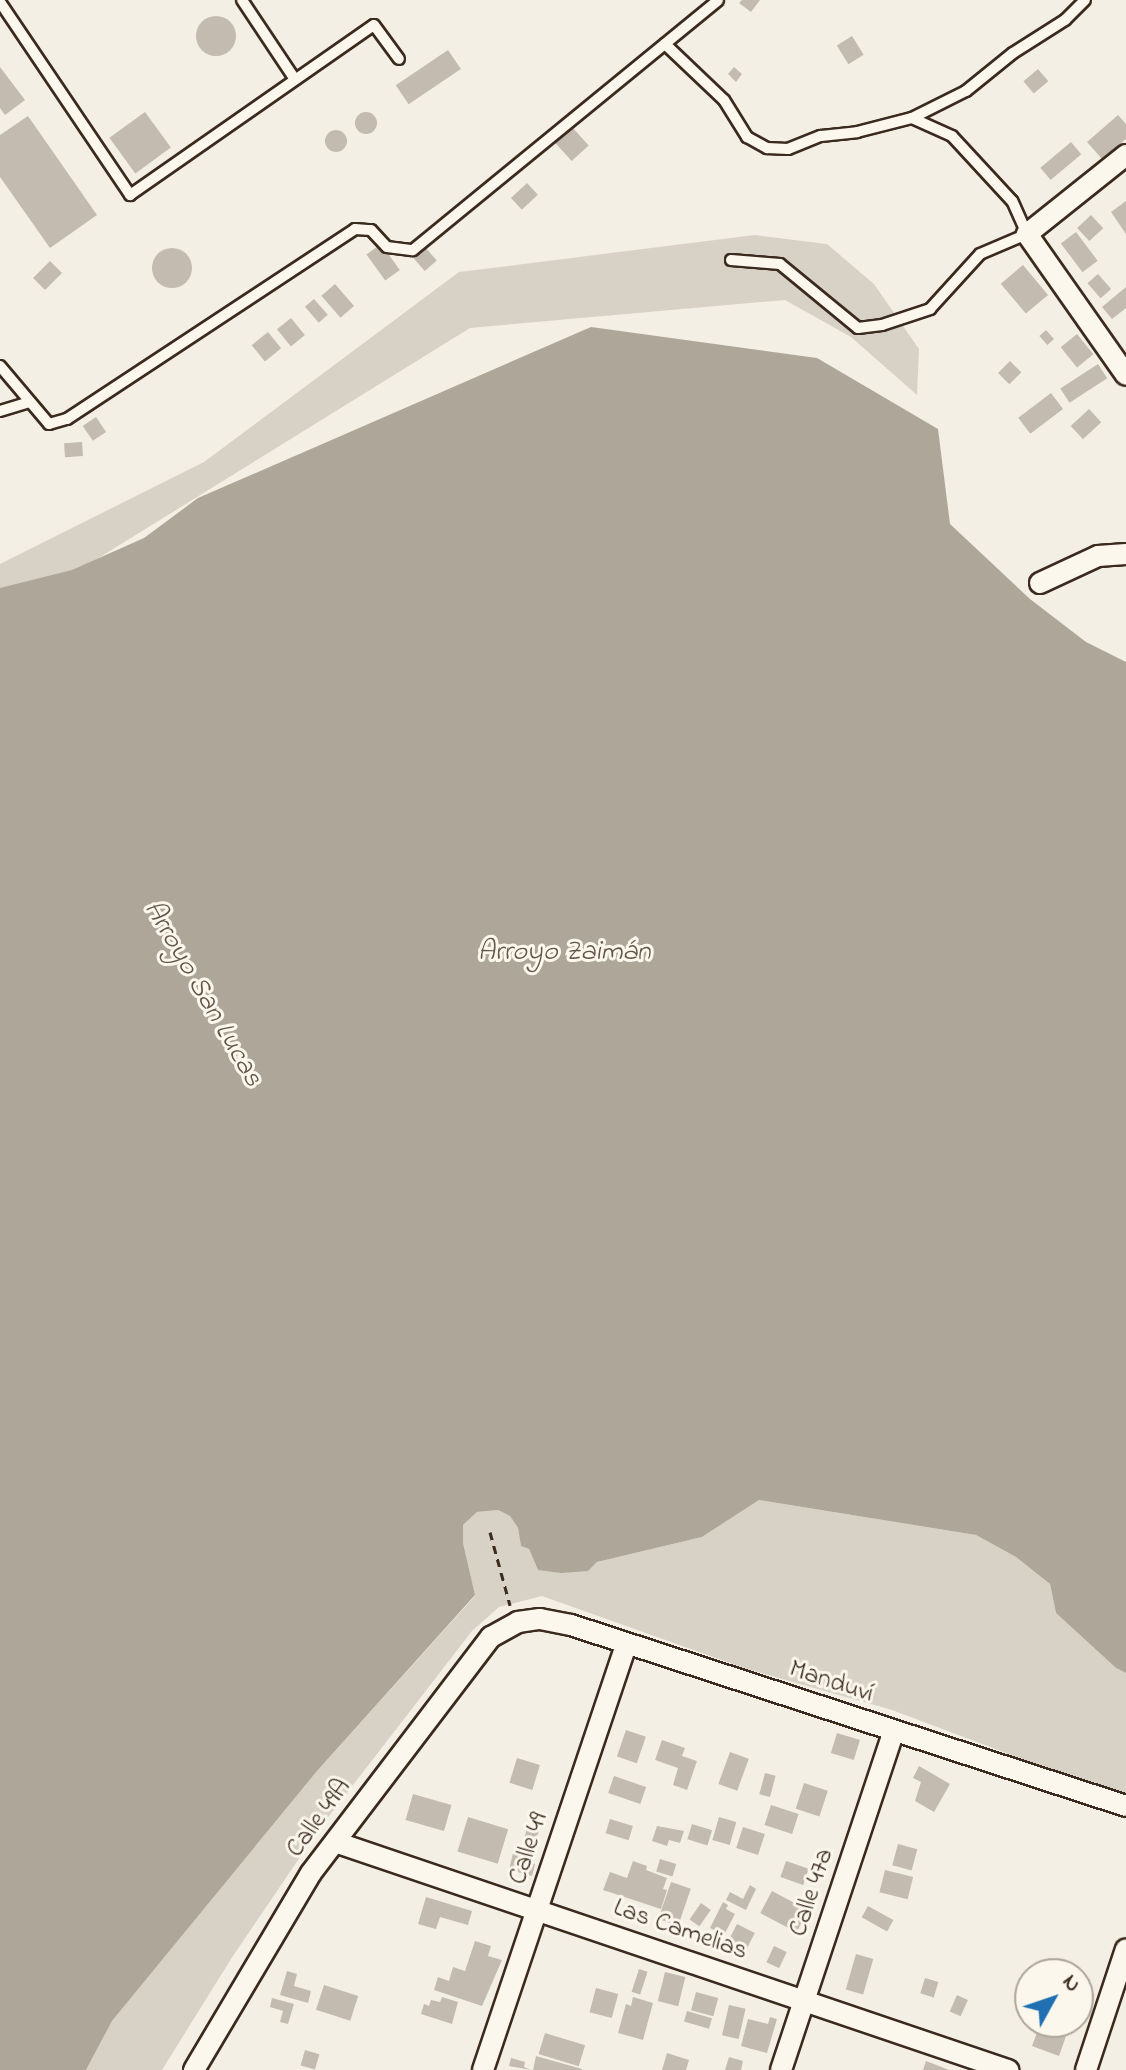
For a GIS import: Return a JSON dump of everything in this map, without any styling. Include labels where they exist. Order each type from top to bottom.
[{"type":"street","points":[[1124,162],[1027,234],[1126,375]]},
{"type":"street","points":[[1040,583],[1098,556],[1126,554]]},
{"type":"street","name":"Manduví","points":[[515,1616],[555,1622],[626,1644],[1126,1806]]},
{"type":"street","name":"Calle 49A","points":[[194,2070],[311,1873],[491,1637],[515,1616]]},
{"type":"street","name":"Calle 49","points":[[483,2070],[626,1644]]},
{"type":"street","name":"Calle 47a","points":[[781,2070],[894,1731]]},
{"type":"street","name":"Las Camelias","points":[[335,1842],[1008,2070]]},
{"type":"street","points":[[1086,2070],[1126,1949]]},
{"type":"lane","points":[[242,0],[294,78]]},
{"type":"lane","points":[[0,366],[49,424],[67,419],[355,229],[371,230],[387,247],[413,250],[718,0]]},
{"type":"lane","points":[[665,44],[724,100],[747,137],[767,148],[788,149],[821,136],[857,132],[912,118],[966,91],[1013,53],[1065,20],[1085,0]]},
{"type":"lane","points":[[0,2],[130,195],[374,25],[399,59]]},
{"type":"lane","points":[[731,260],[780,264],[858,328],[882,325],[930,309],[980,254],[1027,234],[1012,201],[952,136],[912,118]]},
{"type":"lane","points":[[0,411],[30,402]]},
{"type":"path","points":[[490,1532],[515,1616]]},
{"type":"shaded area","points":[[755,235],[827,244],[874,284],[919,349],[917,395],[851,337],[785,300],[470,328],[0,619],[0,564],[204,462],[459,272]]},
{"type":"shaded area","points":[[759,1500],[976,1535],[1016,1557],[1050,1584],[1056,1613],[1116,1668],[1126,1673],[1126,1793],[1038,1765],[892,1710],[747,1669],[542,1596],[499,1607],[472,1631],[319,1829],[231,1959],[162,2070],[86,2070],[112,2021],[317,1771],[475,1596],[463,1543],[463,1525],[477,1512],[498,1510],[510,1516],[518,1528],[521,1546],[529,1549],[538,1570],[588,1571],[597,1562],[702,1537]]},
{"type":"water","name":"Arroyo Zaimán","points":[[591,327],[817,358],[938,429],[950,524],[1030,599],[1086,642],[1126,662],[1126,1673],[1116,1668],[1056,1613],[1050,1584],[1016,1557],[976,1535],[759,1500],[702,1537],[597,1562],[588,1571],[561,1573],[538,1570],[529,1549],[521,1546],[518,1528],[510,1516],[498,1510],[477,1512],[463,1525],[463,1543],[475,1595],[317,1771],[112,2021],[86,2070],[0,2070],[0,588],[72,570],[144,538],[198,498]]},
{"type":"building","points":[[742,0],[760,0],[751,12],[739,3]]},
{"type":"building","points":[[216,16],[230,22],[236,36],[230,50],[216,56],[202,50],[196,36],[202,22]]},
{"type":"building","points":[[852,36],[864,55],[848,64],[837,46]]},
{"type":"building","points":[[448,50],[461,69],[409,104],[396,85]]},
{"type":"building","points":[[0,67],[25,100],[5,115],[0,108]]},
{"type":"building","points":[[734,67],[742,74],[736,82],[728,74]]},
{"type":"building","points":[[1038,69],[1048,81],[1034,93],[1023,81]]},
{"type":"building","points":[[145,112],[171,148],[135,173],[109,138]]},
{"type":"building","points":[[366,112],[374,115],[377,123],[374,131],[366,134],[358,131],[355,123],[358,115]]},
{"type":"building","points":[[1118,115],[1126,124],[1126,139],[1102,159],[1087,142]]},
{"type":"building","points":[[28,116],[97,215],[50,248],[0,177],[0,135]]},
{"type":"building","points":[[572,127],[589,146],[572,161],[555,142]]},
{"type":"building","points":[[336,130],[344,133],[347,141],[344,149],[336,152],[328,149],[325,141],[328,133]]},
{"type":"building","points":[[1071,142],[1081,154],[1051,180],[1040,168]]},
{"type":"building","points":[[527,183],[538,195],[522,210],[511,198]]},
{"type":"building","points":[[1126,201],[1126,234],[1111,212]]},
{"type":"building","points":[[1091,215],[1103,228],[1089,241],[1077,228]]},
{"type":"building","points":[[1076,232],[1098,261],[1082,272],[1061,243]]},
{"type":"building","points":[[381,244],[400,270],[385,280],[366,255]]},
{"type":"building","points":[[425,247],[437,261],[425,271],[413,257]]},
{"type":"building","points":[[172,248],[186,254],[192,268],[186,282],[172,288],[158,282],[152,268],[158,254]]},
{"type":"building","points":[[50,261],[62,273],[45,290],[33,278]]},
{"type":"building","points":[[1023,265],[1048,295],[1026,314],[1001,284]]},
{"type":"building","points":[[1098,274],[1111,289],[1101,298],[1087,283]]},
{"type":"building","points":[[335,284],[354,306],[340,318],[321,296]]},
{"type":"building","points":[[1126,287],[1126,308],[1112,319],[1102,307]]},
{"type":"building","points":[[314,299],[328,315],[319,323],[305,307]]},
{"type":"building","points":[[291,318],[305,335],[291,346],[277,329]]},
{"type":"building","points":[[1046,330],[1054,339],[1047,345],[1039,336]]},
{"type":"building","points":[[268,332],[281,348],[265,362],[252,345]]},
{"type":"building","points":[[1077,334],[1093,354],[1077,367],[1061,347]]},
{"type":"building","points":[[1010,361],[1021,372],[1009,384],[998,373]]},
{"type":"building","points":[[1098,364],[1107,378],[1070,403],[1060,389]]},
{"type":"building","points":[[1051,393],[1063,409],[1030,434],[1018,418]]},
{"type":"building","points":[[1089,409],[1101,422],[1083,439],[1071,426]]},
{"type":"building","points":[[96,417],[106,432],[93,441],[83,426]]},
{"type":"building","points":[[82,442],[83,456],[65,457],[64,443]]},
{"type":"building","points":[[626,1730],[646,1737],[637,1763],[617,1756]]},
{"type":"building","points":[[837,1733],[860,1740],[854,1760],[831,1753]]},
{"type":"building","points":[[662,1740],[685,1748],[682,1756],[697,1761],[687,1790],[673,1785],[678,1768],[655,1760]]},
{"type":"building","points":[[730,1752],[749,1759],[737,1791],[718,1784]]},
{"type":"building","points":[[517,1758],[540,1765],[532,1790],[509,1783]]},
{"type":"building","points":[[919,1766],[950,1784],[934,1812],[915,1801],[921,1782],[913,1778]]},
{"type":"building","points":[[765,1773],[776,1776],[770,1797],[759,1794]]},
{"type":"building","points":[[614,1776],[646,1787],[640,1804],[608,1793]]},
{"type":"building","points":[[804,1783],[828,1791],[819,1816],[796,1809]]},
{"type":"building","points":[[413,1794],[451,1805],[444,1831],[406,1820]]},
{"type":"building","points":[[771,1805],[799,1814],[792,1834],[765,1825]]},
{"type":"building","points":[[468,1817],[508,1829],[498,1864],[457,1851]]},
{"type":"building","points":[[719,1817],[736,1822],[730,1845],[712,1840]]},
{"type":"building","points":[[610,1819],[633,1826],[629,1840],[606,1833]]},
{"type":"building","points":[[528,1824],[540,1827],[536,1841],[524,1839]]},
{"type":"building","points":[[692,1824],[712,1830],[707,1845],[687,1839]]},
{"type":"building","points":[[657,1826],[684,1831],[680,1843],[669,1840],[667,1846],[652,1841]]},
{"type":"building","points":[[743,1827],[765,1834],[758,1855],[736,1848]]},
{"type":"building","points":[[898,1844],[917,1849],[912,1870],[892,1865]]},
{"type":"building","points":[[514,1849],[527,1853],[524,1861],[535,1864],[532,1876],[509,1870]]},
{"type":"building","points":[[660,1859],[676,1864],[672,1876],[656,1871]]},
{"type":"building","points":[[633,1861],[667,1878],[661,1909],[603,1890],[610,1872],[627,1878]]},
{"type":"building","points":[[786,1861],[809,1869],[803,1885],[780,1877]]},
{"type":"building","points":[[885,1870],[913,1877],[908,1899],[879,1892]]},
{"type":"building","points":[[671,1882],[691,1889],[678,1926],[658,1919]]},
{"type":"building","points":[[750,1885],[756,1889],[746,1910],[726,1900],[730,1892],[743,1899]]},
{"type":"building","points":[[772,1891],[808,1910],[796,1932],[760,1913]]},
{"type":"building","points":[[426,1897],[472,1911],[468,1925],[440,1917],[436,1929],[418,1924]]},
{"type":"building","points":[[723,1902],[728,1905],[726,1909],[735,1914],[724,1935],[710,1928]]},
{"type":"building","points":[[701,1903],[711,1910],[699,1926],[690,1919]]},
{"type":"building","points":[[868,1906],[893,1920],[887,1931],[862,1917]]},
{"type":"building","points":[[737,1924],[755,1933],[747,1949],[729,1940]]},
{"type":"building","points":[[475,1941],[491,1946],[488,1956],[502,1960],[482,2006],[434,1990],[438,1977],[449,1981],[453,1967],[465,1971]]},
{"type":"building","points":[[774,1946],[787,1952],[779,1968],[766,1962]]},
{"type":"building","points":[[856,1954],[873,1959],[863,1995],[846,1990]]},
{"type":"building","points":[[639,1969],[648,1972],[640,1995],[632,1992]]},
{"type":"building","points":[[287,1971],[297,1974],[294,1986],[311,1991],[308,2003],[280,1995]]},
{"type":"building","points":[[665,1972],[685,1977],[678,2006],[658,2001]]},
{"type":"building","points":[[925,1978],[938,1982],[934,1997],[920,1993]]},
{"type":"building","points":[[324,1985],[358,1996],[350,2021],[316,2010]]},
{"type":"building","points":[[596,1988],[618,1994],[612,2018],[590,2012]]},
{"type":"building","points":[[696,1992],[718,1998],[713,2016],[691,2010]]},
{"type":"building","points":[[957,1995],[968,2000],[961,2016],[950,2011]]},
{"type":"building","points":[[442,1997],[458,2002],[452,2024],[421,2014],[424,2004],[429,2006],[431,2000],[440,2002]]},
{"type":"building","points":[[633,1997],[653,2003],[643,2040],[618,2033],[626,2004],[631,2006]]},
{"type":"building","points":[[272,1998],[294,2004],[288,2024],[280,2022],[283,2011],[270,2007]]},
{"type":"building","points":[[729,2005],[746,2009],[739,2039],[722,2035]]},
{"type":"building","points":[[687,2011],[712,2018],[709,2029],[684,2022]]},
{"type":"building","points":[[770,2017],[777,2019],[767,2053],[741,2046],[748,2019],[768,2024]]},
{"type":"building","points":[[545,2033],[585,2045],[579,2066],[539,2054]]},
{"type":"building","points":[[1035,2038],[1065,2038],[1059,2056],[1032,2046]]},
{"type":"building","points":[[305,2050],[319,2054],[315,2070],[301,2065]]},
{"type":"building","points":[[667,2053],[689,2060],[686,2070],[662,2070]]},
{"type":"building","points":[[536,2056],[582,2069],[582,2070],[533,2070]]},
{"type":"building","points":[[729,2057],[743,2061],[741,2070],[725,2070]]},
{"type":"building","points":[[511,2058],[525,2062],[524,2067],[531,2070],[509,2066]]},
{"type":"building","points":[[926,2061],[949,2070],[923,2070]]},
{"type":"water label","name":"Arroyo San Lucas","points":[[202,994]]}]
